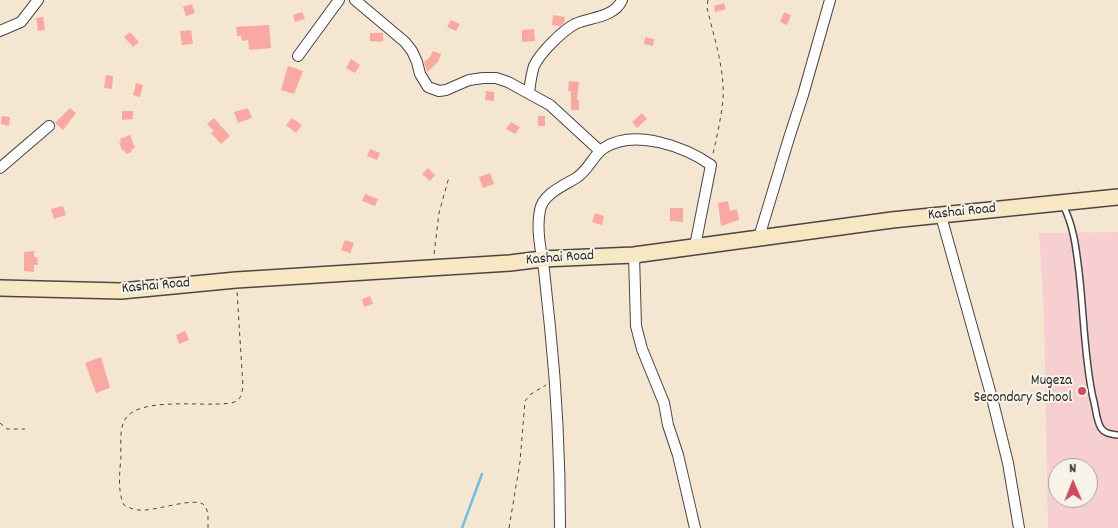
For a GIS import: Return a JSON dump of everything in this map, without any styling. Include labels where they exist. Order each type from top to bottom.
[{"type":"street","points":[[0,31],[21,22],[38,0]]},
{"type":"street","points":[[298,56],[339,0]]},
{"type":"street","points":[[355,0],[405,42],[412,51],[420,74],[428,87],[439,91],[469,80],[496,78],[508,82],[550,105],[600,152]]},
{"type":"street","points":[[529,93],[533,68],[537,60],[550,46],[574,24],[608,14],[622,0]]},
{"type":"street","points":[[759,237],[809,76],[830,0]]},
{"type":"street","points":[[0,168],[49,126]]},
{"type":"street","points":[[560,528],[560,470],[554,375],[542,259],[539,217],[541,207],[552,194],[583,173],[607,146],[640,139],[652,140],[696,154],[711,165],[695,246]]},
{"type":"street","name":"Kashai Road","points":[[0,288],[121,291],[236,280],[634,254],[759,237],[1118,197]]},
{"type":"street","points":[[941,216],[992,398],[1008,463],[1019,528]]},
{"type":"street","points":[[634,254],[636,326],[642,349],[664,403],[695,528]]},
{"type":"lane","points":[[1062,203],[1070,220],[1074,239],[1081,288],[1086,359],[1098,420],[1105,433],[1118,434]]},
{"type":"path","points":[[708,0],[706,8],[719,59],[723,85],[721,113],[711,165]]},
{"type":"path","points":[[433,268],[436,228],[449,177]]},
{"type":"path","points":[[208,528],[207,512],[204,505],[197,501],[152,510],[138,510],[124,505],[121,499],[120,481],[122,429],[126,418],[140,408],[156,405],[225,404],[238,400],[243,387],[241,331],[236,280]]},
{"type":"path","points":[[509,528],[520,462],[525,401],[531,394],[549,383],[554,375]]},
{"type":"path","points":[[0,423],[7,429],[26,429]]},
{"type":"shaded area","name":"Mugeza Secondary School","points":[[1118,232],[1118,528],[1048,528],[1044,315],[1039,233]]},
{"type":"building","points":[[724,3],[726,9],[715,12],[714,6]]},
{"type":"building","points":[[192,4],[195,13],[186,16],[183,7]]},
{"type":"building","points":[[302,12],[305,19],[295,22],[293,15]]},
{"type":"building","points":[[784,12],[791,15],[787,25],[780,22]]},
{"type":"building","points":[[553,15],[565,17],[564,23],[560,26],[552,25]]},
{"type":"building","points":[[43,17],[45,30],[38,31],[36,18]]},
{"type":"building","points":[[451,20],[460,24],[456,31],[447,27]]},
{"type":"building","points":[[269,25],[271,48],[249,50],[248,40],[242,41],[241,36],[237,36],[236,27]]},
{"type":"building","points":[[534,29],[535,41],[522,42],[522,30]]},
{"type":"building","points":[[191,30],[193,44],[182,45],[180,31]]},
{"type":"building","points":[[130,32],[139,42],[133,47],[124,37]]},
{"type":"building","points":[[370,33],[383,33],[383,42],[370,41]]},
{"type":"building","points":[[645,37],[654,39],[653,46],[644,44]]},
{"type":"building","points":[[433,51],[441,54],[438,62],[427,72],[424,62]]},
{"type":"building","points":[[351,59],[360,65],[355,73],[346,68]]},
{"type":"building","points":[[288,66],[303,71],[294,94],[281,90]]},
{"type":"building","points":[[106,75],[113,76],[112,89],[104,88]]},
{"type":"building","points":[[569,81],[579,82],[577,100],[579,100],[579,110],[571,110],[571,91],[568,91]]},
{"type":"building","points":[[136,83],[143,85],[140,97],[133,95]]},
{"type":"building","points":[[486,91],[494,92],[494,101],[485,100]]},
{"type":"building","points":[[70,108],[76,113],[63,130],[55,123]]},
{"type":"building","points":[[248,108],[252,118],[238,123],[234,112]]},
{"type":"building","points":[[122,111],[133,111],[133,119],[122,120]]},
{"type":"building","points":[[642,113],[647,119],[637,128],[632,122]]},
{"type":"building","points":[[2,116],[10,117],[9,126],[1,124]]},
{"type":"building","points":[[538,116],[545,116],[545,126],[538,126]]},
{"type":"building","points":[[214,118],[230,136],[221,144],[211,133],[214,131],[207,124]]},
{"type":"building","points":[[292,118],[302,125],[296,133],[286,125]]},
{"type":"building","points":[[511,122],[520,127],[515,134],[506,129]]},
{"type":"building","points":[[130,135],[135,148],[131,150],[132,152],[126,154],[119,143],[121,142],[120,139]]},
{"type":"building","points":[[370,149],[380,153],[377,160],[367,156]]},
{"type":"building","points":[[428,168],[435,175],[430,181],[422,174]]},
{"type":"building","points":[[490,173],[494,184],[483,188],[479,177]]},
{"type":"building","points":[[365,194],[378,199],[375,206],[362,201]]},
{"type":"building","points":[[728,201],[730,211],[737,209],[739,220],[721,226],[718,203]]},
{"type":"building","points":[[63,206],[66,215],[54,219],[51,209]]},
{"type":"building","points":[[670,208],[683,208],[683,222],[670,221]]},
{"type":"building","points":[[595,213],[604,216],[602,225],[592,222]]},
{"type":"building","points":[[345,240],[354,243],[350,253],[341,250]]},
{"type":"building","points":[[34,251],[34,257],[37,257],[38,265],[34,265],[34,272],[24,271],[24,252]]},
{"type":"building","points":[[370,296],[373,304],[364,307],[362,299]]},
{"type":"building","points":[[185,331],[189,340],[179,344],[176,335]]},
{"type":"building","points":[[101,357],[110,388],[96,393],[85,363]]},
{"type":"waterway","points":[[462,528],[482,474]]},
{"type":"place","name":"Mugeza Secondary School","points":[[1082,391]]}]
